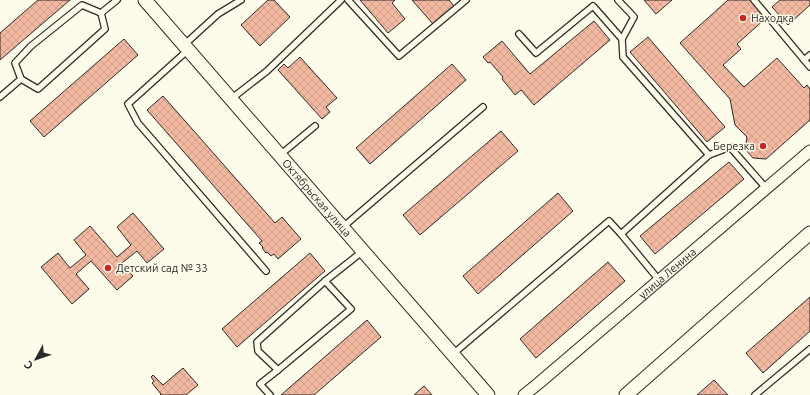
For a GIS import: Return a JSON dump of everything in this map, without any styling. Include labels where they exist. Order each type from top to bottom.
[{"type":"street","name":"Октябрьская улица","points":[[145,0],[488,395]]},
{"type":"street","name":"улица Ленина","points":[[524,395],[810,151]]},
{"type":"street","points":[[626,395],[810,233]]},
{"type":"lane","points":[[101,13],[118,0]]},
{"type":"lane","points":[[241,0],[218,14],[128,104],[138,123],[266,271]]},
{"type":"lane","points":[[231,99],[267,70],[341,0]]},
{"type":"lane","points":[[348,0],[398,56],[466,0]]},
{"type":"lane","points":[[618,0],[634,17],[622,39],[623,56],[709,155]]},
{"type":"lane","points":[[754,0],[810,67]]},
{"type":"lane","points":[[82,5],[101,13],[105,30],[38,89],[21,79],[15,63],[31,46],[82,5]]},
{"type":"lane","points":[[519,34],[536,53],[593,6],[622,39]]},
{"type":"lane","points":[[804,60],[810,55]]},
{"type":"lane","points":[[0,97],[21,79]]},
{"type":"lane","points":[[343,227],[483,107]]},
{"type":"lane","points":[[280,155],[315,126]]},
{"type":"lane","points":[[620,234],[709,155],[730,147],[766,188]]},
{"type":"lane","points":[[453,354],[610,221],[659,280]]},
{"type":"lane","points":[[278,370],[258,351],[257,342],[325,281],[364,251]]},
{"type":"lane","points":[[270,395],[260,384],[351,309],[325,281]]},
{"type":"lane","points":[[755,395],[810,349]]},
{"type":"building","points":[[38,0],[70,0],[0,60],[0,33]]},
{"type":"building","points":[[268,0],[274,0],[290,17],[260,46],[241,25]]},
{"type":"building","points":[[360,0],[395,0],[392,3],[405,19],[388,33]]},
{"type":"building","points":[[412,0],[449,0],[454,6],[433,24]]},
{"type":"building","points":[[644,0],[672,0],[656,14]]},
{"type":"building","points":[[728,0],[750,0],[766,18],[737,44],[741,49],[723,65],[744,87],[777,58],[804,88],[807,85],[810,89],[810,120],[766,159],[753,158],[745,149],[747,137],[735,125],[730,99],[680,43]]},
{"type":"building","points":[[780,0],[810,0],[810,5],[788,25],[772,7]]},
{"type":"building","points":[[594,21],[610,40],[534,105],[521,90],[515,95],[502,79],[503,77],[490,62],[488,63],[483,57],[502,41],[530,74]]},
{"type":"building","points":[[648,37],[725,127],[707,142],[630,52]]},
{"type":"building","points":[[124,39],[138,55],[44,137],[30,121]]},
{"type":"building","points":[[300,57],[337,98],[326,107],[330,112],[322,119],[278,70],[284,64],[288,68]]},
{"type":"building","points":[[452,64],[466,80],[370,164],[356,148]]},
{"type":"building","points":[[163,96],[275,223],[282,217],[301,239],[278,259],[274,254],[271,256],[267,252],[266,253],[259,243],[262,241],[147,110]]},
{"type":"building","points":[[501,131],[518,151],[420,235],[403,215]]},
{"type":"building","points":[[729,162],[744,179],[655,254],[640,236]]},
{"type":"building","points":[[558,193],[573,211],[478,294],[463,276]]},
{"type":"building","points":[[133,213],[164,249],[147,263],[137,251],[122,263],[133,276],[117,290],[91,261],[76,274],[89,289],[72,304],[41,267],[58,253],[70,268],[86,255],[74,240],[90,226],[117,257],[131,245],[117,227]]},
{"type":"building","points":[[310,253],[325,271],[237,347],[222,329]]},
{"type":"building","points":[[608,262],[625,281],[536,358],[520,339]]},
{"type":"building","points":[[810,297],[810,331],[763,373],[746,353]]},
{"type":"building","points":[[367,320],[381,337],[314,395],[281,395]]},
{"type":"building","points":[[183,368],[198,385],[186,395],[160,395],[161,394],[152,383],[154,381],[151,377],[153,375],[163,385]]},
{"type":"building","points":[[714,380],[728,395],[697,395]]},
{"type":"building","points":[[424,386],[432,395],[414,395]]},
{"type":"place","name":"Находка","points":[[743,18]]},
{"type":"place","name":"Березка","points":[[763,146]]},
{"type":"place","name":"Детский сад № 33","points":[[108,268]]}]
